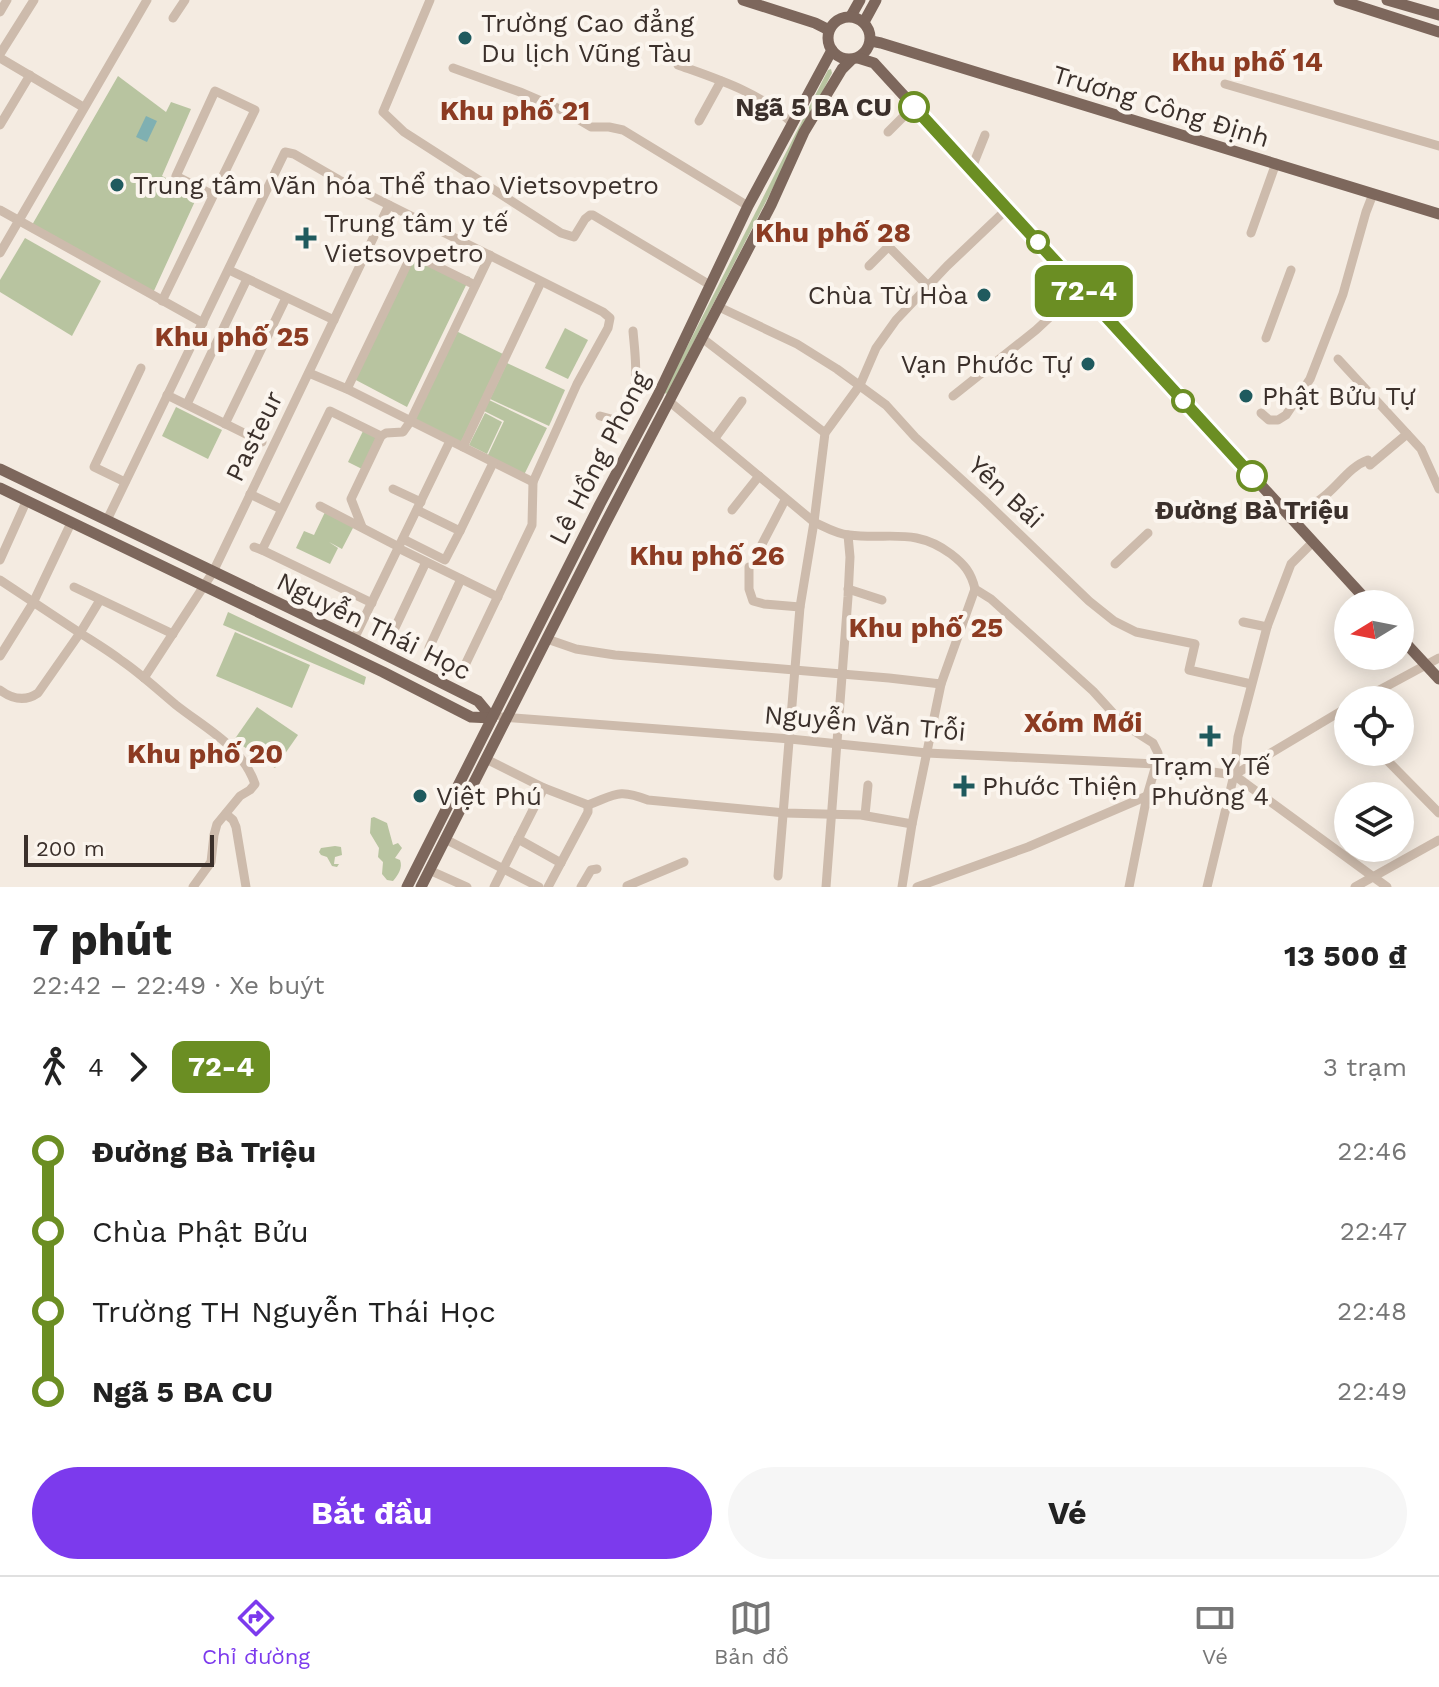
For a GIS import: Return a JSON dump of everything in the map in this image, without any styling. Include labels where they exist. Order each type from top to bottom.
[{"type":"main road","points":[[743,0],[829,30]]},
{"type":"main road","points":[[851,16],[860,0]]},
{"type":"main road","points":[[864,22],[876,0]]},
{"type":"main road","points":[[1339,0],[1439,32]]},
{"type":"main road","points":[[1387,0],[1439,15]]},
{"type":"main road","points":[[854,59],[864,54],[871,41],[864,22],[851,16],[838,19],[829,30],[832,50],[843,59],[874,63],[1357,590]]},
{"type":"main road","name":"Trương Công Định","points":[[871,41],[1439,214]]},
{"type":"main road","name":"Lê Hồng Phong","points":[[421,887],[483,736],[658,395],[748,206],[832,50]]},
{"type":"main road","name":"Lê Hồng Phong","points":[[407,887],[428,865],[445,839],[771,205],[804,132],[842,69],[854,59]]},
{"type":"main road","points":[[658,395],[670,402]]},
{"type":"main road","name":"Nguyễn Thái Học","points":[[0,469],[478,701],[492,718]]},
{"type":"main road","name":"Nguyễn Thái Học","points":[[0,488],[471,717],[492,718]]},
{"type":"main road","points":[[347,655],[354,639]]},
{"type":"main road","points":[[1414,652],[1439,679]]},
{"type":"main road","points":[[483,736],[495,742]]},
{"type":"street","points":[[0,12],[7,0]]},
{"type":"street","points":[[34,0],[0,56],[83,107]]},
{"type":"street","points":[[0,253],[147,0]]},
{"type":"street","points":[[173,18],[185,0]]},
{"type":"street","points":[[430,0],[383,112],[404,132],[561,233],[574,237],[585,219],[593,215],[710,285]]},
{"type":"street","points":[[678,65],[744,90],[782,113],[792,123]]},
{"type":"street","points":[[453,68],[520,92],[564,111],[591,127],[623,130],[748,206]]},
{"type":"street","points":[[0,125],[30,75]]},
{"type":"street","points":[[699,121],[721,81]]},
{"type":"street","points":[[1225,84],[1439,146]]},
{"type":"street","points":[[162,301],[255,110],[215,91],[176,176],[213,195]]},
{"type":"street","points":[[888,132],[913,107]]},
{"type":"street","points":[[971,170],[985,135]]},
{"type":"street","points":[[107,520],[285,152],[294,154],[339,180],[607,314],[610,322],[577,384],[533,482],[532,525],[466,663]]},
{"type":"street","points":[[1251,233],[1276,163]]},
{"type":"street","points":[[1261,413],[1269,420],[1278,420],[1286,415],[1310,379],[1343,294],[1373,194]]},
{"type":"street","name":"Pasteur","points":[[144,678],[213,572],[389,205]]},
{"type":"street","points":[[778,876],[800,607],[825,433],[860,385],[876,348],[896,320],[1007,209]]},
{"type":"street","points":[[0,210],[203,323]]},
{"type":"street","points":[[869,266],[890,248],[928,286]]},
{"type":"street","points":[[347,389],[412,254],[475,285]]},
{"type":"street","points":[[362,527],[351,499],[381,436],[403,432],[410,422],[490,255]]},
{"type":"street","points":[[229,270],[334,320]]},
{"type":"street","points":[[1266,338],[1291,270]]},
{"type":"street","points":[[187,404],[247,279]]},
{"type":"street","points":[[463,447],[541,282]]},
{"type":"street","points":[[953,396],[1036,330],[1081,288]]},
{"type":"street","points":[[225,424],[286,298]]},
{"type":"street","name":"Yên Bái","points":[[719,307],[797,344],[886,405],[915,437],[1114,621],[1136,632],[1195,644],[1189,670],[1251,684]]},
{"type":"street","points":[[600,416],[621,420],[634,394],[633,331]]},
{"type":"street","points":[[702,338],[825,433]]},
{"type":"street","points":[[1338,359],[1421,449],[1439,489]]},
{"type":"street","points":[[125,482],[94,467],[141,368]]},
{"type":"street","points":[[309,373],[533,482]]},
{"type":"street","points":[[167,395],[262,442]]},
{"type":"street","points":[[715,438],[742,401]]},
{"type":"street","points":[[670,402],[814,522],[848,535],[910,536],[934,542],[967,567],[975,589],[991,599],[1093,691],[1123,724],[1153,743],[1158,753],[1129,887]]},
{"type":"street","points":[[372,603],[258,549],[330,411],[381,436]]},
{"type":"street","points":[[1291,519],[1329,492],[1361,463],[1368,460],[1370,465],[1407,434]]},
{"type":"street","points":[[354,639],[450,441]]},
{"type":"street","points":[[320,506],[400,545],[445,560],[493,463]]},
{"type":"street","points":[[732,510],[759,476]]},
{"type":"street","points":[[393,489],[460,531]]},
{"type":"street","points":[[250,494],[281,509]]},
{"type":"street","points":[[760,548],[785,500]]},
{"type":"street","points":[[0,560],[26,502]]},
{"type":"street","points":[[0,656],[33,603],[71,523]]},
{"type":"street","points":[[1115,564],[1148,533]]},
{"type":"street","points":[[826,887],[850,557],[848,535]]},
{"type":"street","points":[[1207,887],[1234,775],[1238,737],[1267,627],[1291,564],[1313,542]]},
{"type":"street","points":[[400,545],[426,562],[498,597]]},
{"type":"street","points":[[393,632],[426,562]]},
{"type":"street","points":[[749,567],[749,589],[753,601],[800,607]]},
{"type":"street","points":[[429,648],[461,579]]},
{"type":"street","points":[[0,580],[122,661],[226,742],[251,773],[255,784],[240,796],[217,824],[211,862],[193,887]]},
{"type":"street","points":[[74,587],[173,634]]},
{"type":"street","points":[[848,589],[882,600]]},
{"type":"street","points":[[902,887],[941,684],[975,589]]},
{"type":"street","points":[[0,690],[15,698],[26,699],[38,693],[100,600]]},
{"type":"street","points":[[1243,622],[1267,627]]},
{"type":"street","points":[[547,639],[576,649],[615,655],[941,684]]},
{"type":"street","points":[[1387,686],[1439,658]]},
{"type":"street","points":[[1234,775],[1334,716]]},
{"type":"street","name":"Nguyễn Văn Trỗi","points":[[492,718],[790,739],[927,753],[1156,764],[1234,775]]},
{"type":"street","points":[[486,759],[544,788],[588,805],[607,796],[633,794],[648,800],[785,813],[865,815],[912,824]]},
{"type":"street","points":[[1393,766],[1439,813]]},
{"type":"street","points":[[1234,775],[1387,887]]},
{"type":"street","points":[[865,815],[868,785]]},
{"type":"street","points":[[494,887],[544,788]]},
{"type":"street","points":[[917,887],[1028,847],[1147,796]]},
{"type":"street","points":[[548,887],[588,812],[588,805]]},
{"type":"street","points":[[226,814],[236,827],[246,887]]},
{"type":"street","points":[[445,839],[539,887]]},
{"type":"street","points":[[518,839],[561,863]]},
{"type":"street","points":[[1355,887],[1439,840]]},
{"type":"street","points":[[627,886],[684,862]]},
{"type":"street","points":[[428,865],[467,887]]},
{"type":"street","points":[[581,887],[591,870],[597,869]]},
{"type":"green space","points":[[831,69],[832,73],[666,394],[664,392]]},
{"type":"green space","name":"Trung tâm Văn hóa Thể thao Vietsovpetro","points":[[118,76],[166,112],[171,102],[191,109],[162,176],[196,193],[196,199],[153,293],[32,225]]},
{"type":"green space","points":[[25,238],[101,281],[72,336],[0,292],[0,280]]},
{"type":"green space","points":[[414,252],[470,277],[407,407],[354,379]]},
{"type":"green space","points":[[565,328],[588,340],[568,379],[545,368]]},
{"type":"green space","points":[[452,329],[503,354],[461,442],[410,417]]},
{"type":"green space","points":[[507,363],[565,390],[549,426],[490,399]]},
{"type":"green space","points":[[487,399],[547,428],[524,475],[487,457],[504,421],[482,410]]},
{"type":"green space","points":[[176,407],[222,430],[208,459],[162,436]]},
{"type":"green space","points":[[485,413],[502,422],[487,454],[469,445]]},
{"type":"green space","points":[[363,431],[377,438],[362,469],[348,462]]},
{"type":"green space","points":[[325,512],[354,526],[342,549],[329,542],[338,548],[330,564],[296,548],[304,531],[314,535]]},
{"type":"green space","points":[[228,612],[366,677],[364,685],[223,625]]},
{"type":"green space","points":[[235,632],[310,665],[292,708],[216,676]]},
{"type":"green space","points":[[257,707],[298,735],[275,768],[234,740]]},
{"type":"green space","points":[[371,818],[387,823],[393,845],[398,843],[402,848],[395,858],[400,860],[401,866],[393,881],[382,874],[379,848],[370,833]]},
{"type":"green space","points":[[341,847],[342,855],[335,857],[334,864],[339,864],[337,867],[332,866],[327,857],[319,852],[321,848]]},
{"type":"water","points":[[146,116],[157,121],[147,142],[136,137]]},
{"type":"bus line","name":"72-4","points":[[914,107],[1252,476]]},
{"type":"place","name":"Trường Cao đẳng Du lịch Vũng Tàu","points":[[465,38]]},
{"type":"place","name":"Ngã 5 BA CU","points":[[914,107]]},
{"type":"place","name":"Trung tâm Văn hóa Thể thao Vietsovpetro","points":[[117,185]]},
{"type":"place","name":"Trung tâm y tế Vietsovpetro","points":[[306,238]]},
{"type":"place","name":"Chùa Từ Hòa","points":[[984,295]]},
{"type":"place","name":"Vạn Phước Tự","points":[[1088,364]]},
{"type":"place","name":"Phật Bửu Tự","points":[[1246,396]]},
{"type":"place","name":"Đường Bà Triệu","points":[[1252,476]]},
{"type":"place","name":"Trạm Y Tế Phường 4","points":[[1210,736]]},
{"type":"place","name":"Phước Thiện","points":[[964,786]]},
{"type":"place","name":"Việt Phú","points":[[420,796]]},
{"type":"district","name":"Khu phố 14","points":[[1247,61]]},
{"type":"district","name":"Khu phố 21","points":[[515,110]]},
{"type":"district","name":"Khu phố 28","points":[[833,232]]},
{"type":"district","name":"Khu phố 25","points":[[232,336]]},
{"type":"district","name":"Khu phố 26","points":[[707,555]]},
{"type":"district","name":"Khu phố 25","points":[[926,627]]},
{"type":"district","name":"Xóm Mới","points":[[1083,722]]},
{"type":"district","name":"Khu phố 20","points":[[205,753]]}]
